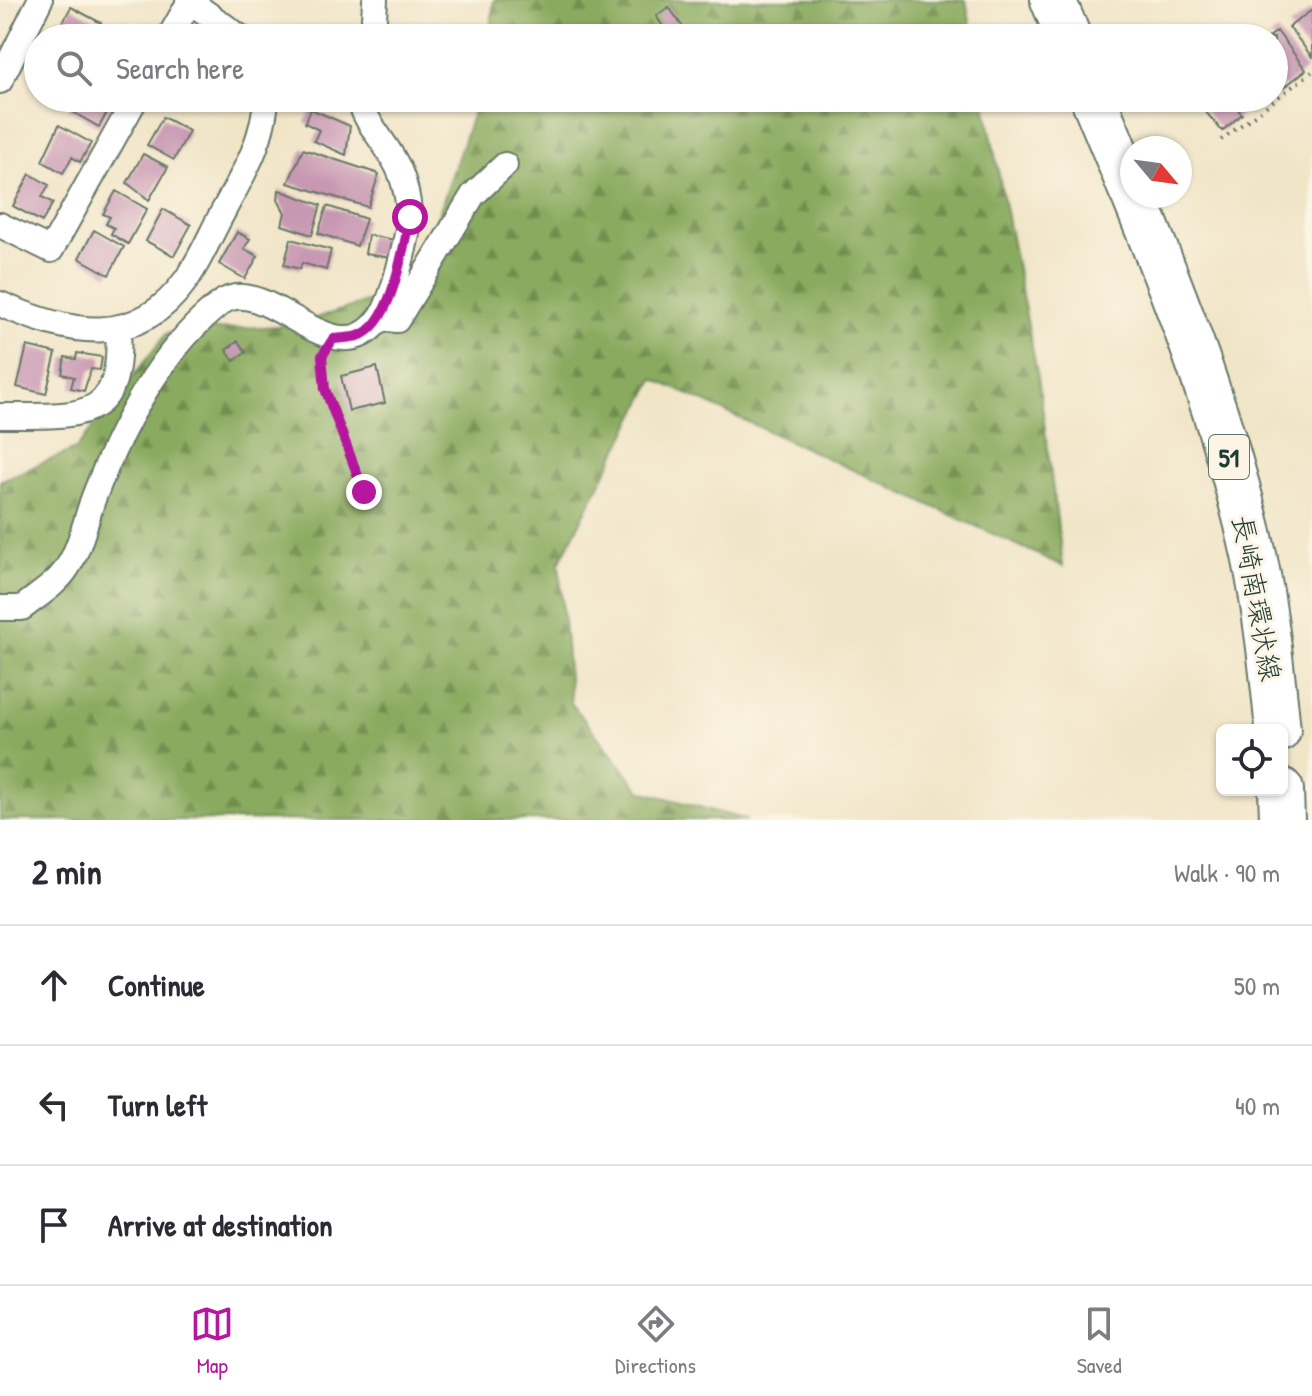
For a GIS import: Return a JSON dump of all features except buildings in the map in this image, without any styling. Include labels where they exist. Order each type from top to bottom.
[{"type":"highway","points":[[1053,0],[1064,24]]},
{"type":"highway","points":[[1063,0],[1067,24]]},
{"type":"highway","name":"長崎南環状線","points":[[1099,112],[1120,163]]},
{"type":"highway","name":"長崎南環状線","points":[[1139,208],[1199,361],[1230,460],[1254,556],[1277,724]]},
{"type":"highway","points":[[1281,796],[1282,820]]},
{"type":"street","points":[[28,24],[40,0]]},
{"type":"street","points":[[176,24],[189,0],[222,24]]},
{"type":"street","points":[[374,24],[375,0]]},
{"type":"street","points":[[0,81],[24,32]]},
{"type":"street","points":[[0,225],[51,250],[128,112]]},
{"type":"street","points":[[0,304],[48,325],[95,332],[118,328],[155,310],[185,281],[256,151],[263,112]]},
{"type":"street","points":[[0,608],[22,608],[68,567],[96,492],[153,378],[185,339],[224,301],[246,298],[333,339],[361,336],[381,318],[400,265],[410,217],[401,173],[364,112]]},
{"type":"street","points":[[381,318],[397,320],[473,195],[505,165]]},
{"type":"street","points":[[0,416],[76,415],[95,407],[117,381],[118,328]]},
{"type":"path","points":[[1288,90],[1312,72]]},
{"type":"path","points":[[1221,140],[1258,112]]},
{"type":"path","points":[[333,339],[322,356],[325,389],[364,492]]},
{"type":"green space","points":[[494,0],[966,0],[970,24],[491,24]]},
{"type":"green space","points":[[473,112],[987,112],[1039,383],[1063,566],[654,379],[559,563],[571,703],[641,791],[747,820],[0,820],[0,481],[76,449],[167,333],[294,325],[414,287]]},
{"type":"route","points":[[364,492],[325,389],[322,356],[333,339],[361,336],[381,318],[400,265],[410,217]]}]
